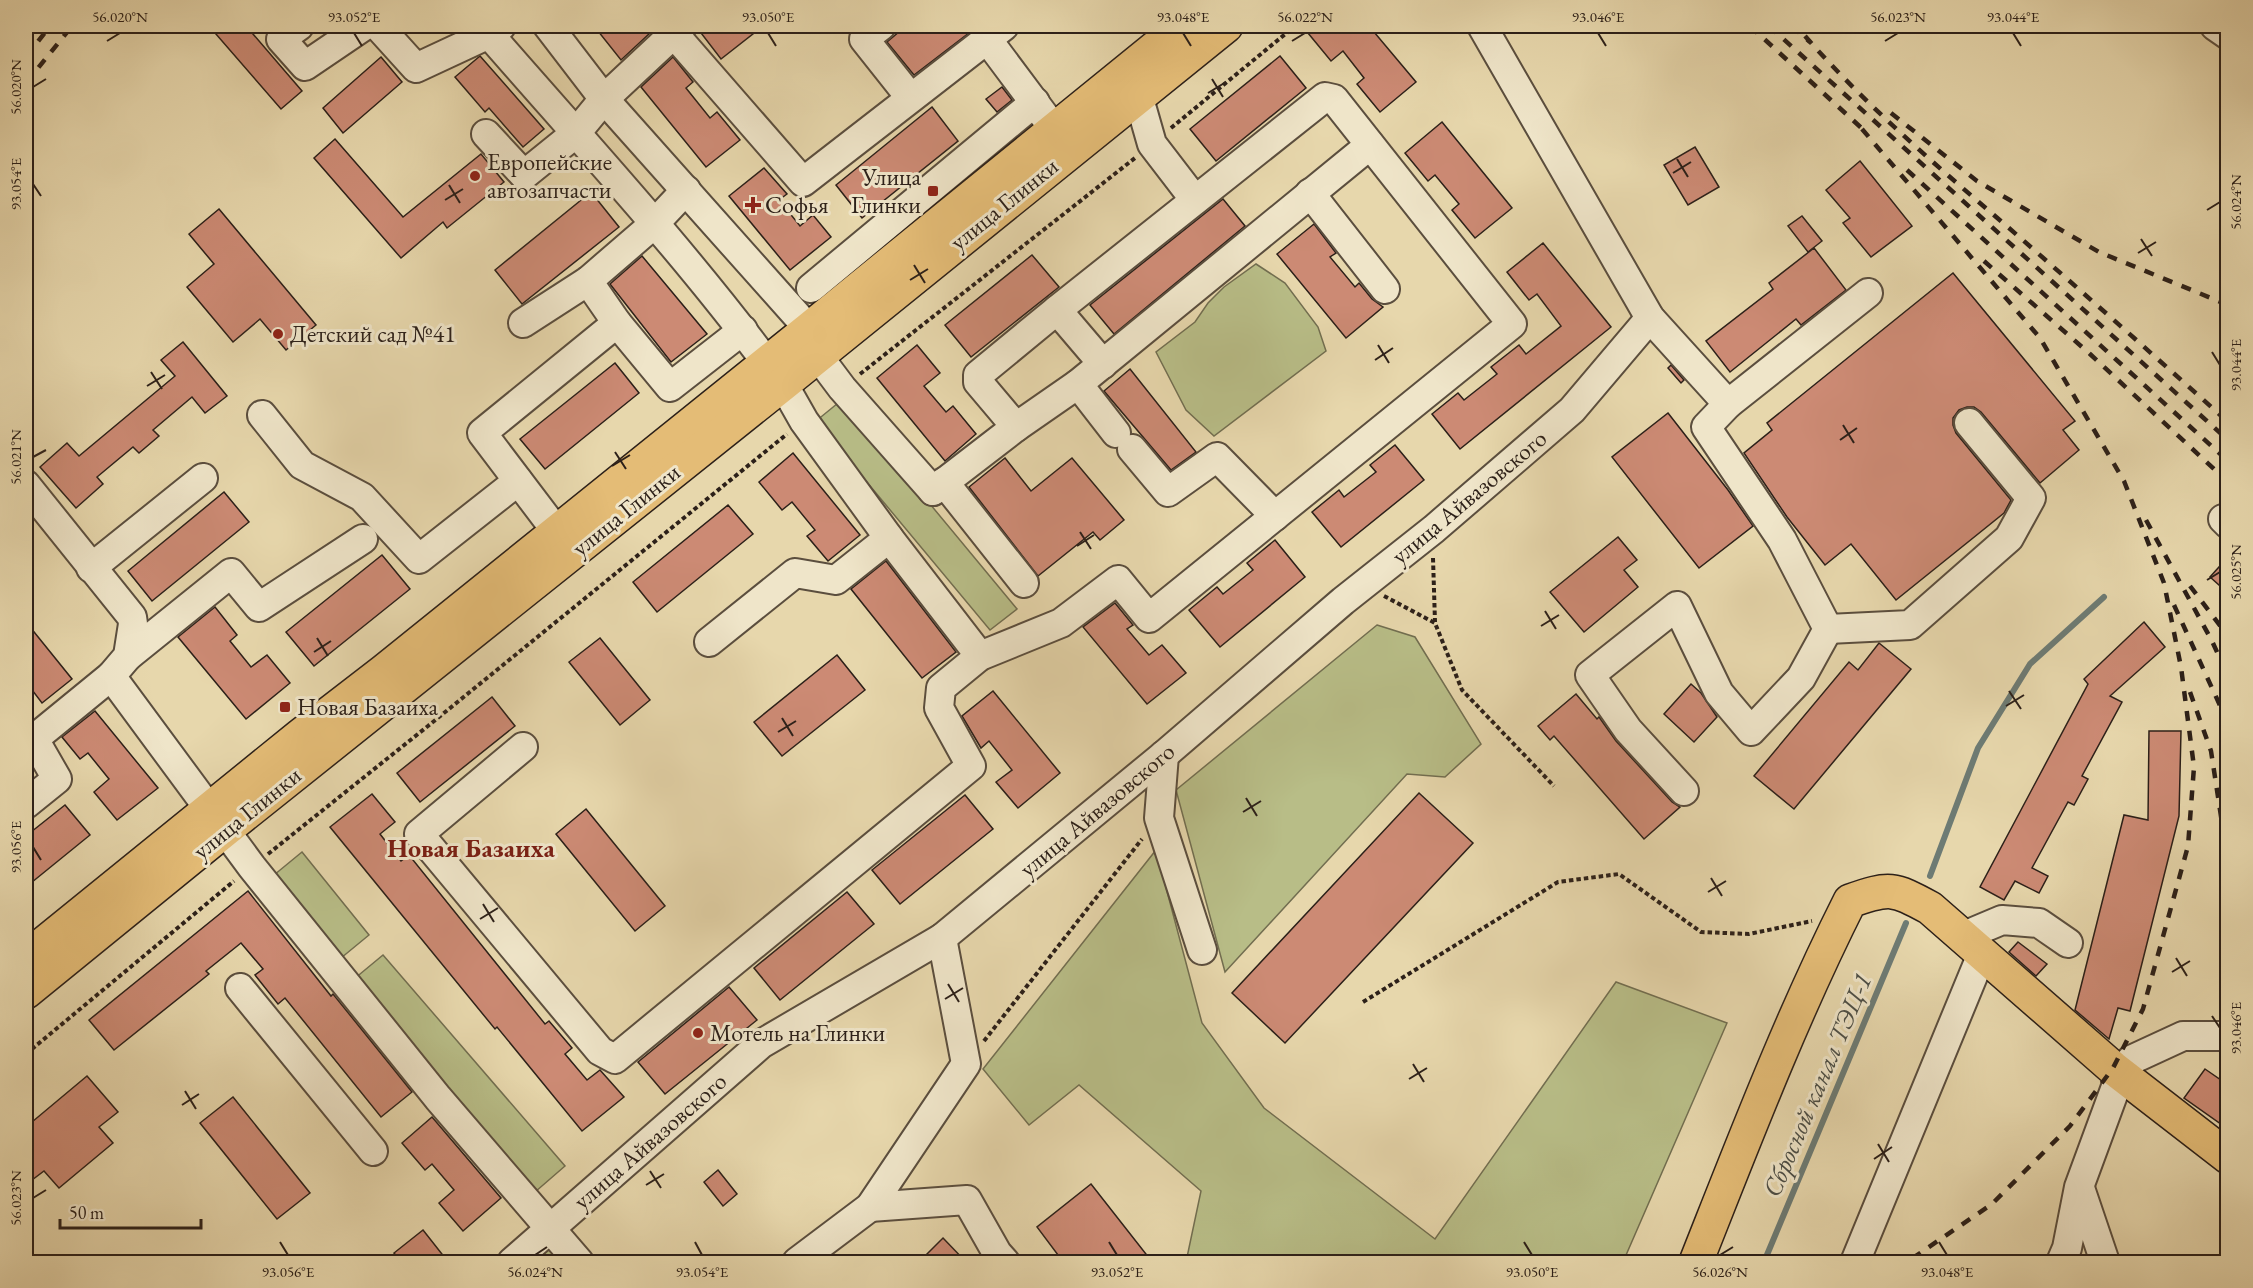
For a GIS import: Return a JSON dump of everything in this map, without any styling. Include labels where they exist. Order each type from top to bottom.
[{"type":"main road","name":"улица Глинки","points":[[26,957],[217,820],[814,343],[1063,139],[1182,26]]},
{"type":"main road","name":"улица Глинки","points":[[1063,139],[1138,95],[1226,26]]},
{"type":"main road","name":"улица Глинки","points":[[427,652],[557,532],[775,373]]},
{"type":"main road","name":"улица Глинки","points":[[26,992],[217,820]]},
{"type":"main road","points":[[1696,1263],[1762,1095],[1843,915],[1850,901],[1880,891],[1902,893],[1930,908],[2121,1073],[2211,1146],[2228,1157]]},
{"type":"street","points":[[299,26],[281,39],[305,66],[364,26]]},
{"type":"street","points":[[378,26],[416,68],[495,30],[576,134],[743,330],[775,373],[804,421],[889,538],[980,656]]},
{"type":"street","points":[[548,26],[604,99],[686,190],[814,343],[842,388],[938,487],[1024,583]]},
{"type":"street","points":[[1482,26],[1650,318],[1728,404]]},
{"type":"street","points":[[2215,26],[2228,35]]},
{"type":"street","points":[[486,134],[524,176],[576,134],[604,99],[674,28],[803,182],[995,32],[1035,102],[1063,139]]},
{"type":"street","points":[[868,30],[910,97]]},
{"type":"street","points":[[1138,95],[1152,144],[1195,200]]},
{"type":"street","points":[[524,747],[419,834],[600,1052],[615,1059],[971,766],[939,708],[941,688],[980,656],[1061,623],[1118,579],[1149,618],[1512,324],[1334,99],[1325,97],[978,375],[978,382],[1016,427]]},
{"type":"street","points":[[811,288],[1035,102]]},
{"type":"street","points":[[938,487],[1016,427],[1078,384],[1370,145]]},
{"type":"street","points":[[523,323],[588,281],[654,224],[686,190]]},
{"type":"street","points":[[1311,193],[1385,289]]},
{"type":"street","points":[[588,281],[617,323],[670,387],[743,330]]},
{"type":"street","points":[[1828,629],[1782,540],[1706,428],[1728,404],[1868,293]]},
{"type":"street","points":[[1057,310],[1103,364]]},
{"type":"street","name":"улица Айвазовского","points":[[512,1263],[760,1044],[942,938],[1164,755],[1343,601],[1434,529],[1572,410],[1650,318]]},
{"type":"street","points":[[557,532],[482,433],[617,323]]},
{"type":"street","points":[[1078,384],[1167,492],[1217,457],[1275,516]]},
{"type":"street","points":[[262,415],[302,465],[362,496],[419,559],[518,481]]},
{"type":"street","points":[[1828,629],[1910,625],[2009,538],[2031,498],[1969,423]]},
{"type":"street","points":[[91,568],[203,478]]},
{"type":"street","points":[[26,485],[132,617],[133,624],[120,666],[217,820],[252,867],[438,1098],[579,1263]]},
{"type":"street","points":[[709,642],[795,573],[836,580],[889,538]]},
{"type":"street","points":[[26,804],[57,779],[30,743],[231,573],[259,607],[363,539]]},
{"type":"street","points":[[1684,791],[1628,730],[1590,675],[1677,606],[1719,693],[1751,731],[1801,678],[1828,629]]},
{"type":"street","points":[[1164,755],[1159,818],[1202,950]]},
{"type":"street","points":[[1855,1263],[1973,945],[2002,921],[2039,923],[2068,943]]},
{"type":"street","points":[[797,1263],[870,1207],[966,1064],[942,938]]},
{"type":"street","points":[[240,988],[373,1151]]},
{"type":"street","points":[[2061,1263],[2079,1186],[2121,1073],[2131,1060],[2182,1035],[2224,1036]]},
{"type":"street","points":[[2079,1186],[2105,1263]]},
{"type":"street","points":[[870,1207],[967,1200],[996,1260]]},
{"type":"path","points":[[842,388],[1152,144],[1295,26]]},
{"type":"path","points":[[26,1054],[252,867],[804,421]]},
{"type":"path","points":[[1424,561],[1433,554],[1435,623],[1462,690],[1554,786]]},
{"type":"path","points":[[1389,587],[1380,594],[1435,623]]},
{"type":"path","points":[[966,1064],[1159,818]]},
{"type":"path","points":[[1363,1002],[1558,882],[1619,874],[1701,932],[1749,934],[1843,915]]},
{"type":"green space","points":[[1256,264],[1285,283],[1318,327],[1326,351],[1214,436],[1186,410],[1156,352],[1195,322],[1208,303],[1224,287]]},
{"type":"green space","points":[[843,399],[1017,609],[990,630],[816,421]]},
{"type":"green space","points":[[1377,625],[1415,637],[1481,744],[1445,777],[1407,774],[1225,972],[1176,790]]},
{"type":"green space","points":[[1156,850],[1202,1023],[1264,1108],[1435,1239],[1616,982],[1727,1023],[1623,1262],[1186,1262],[1201,1191],[1079,1085],[1029,1125],[983,1069]]},
{"type":"green space","points":[[302,852],[369,935],[341,958],[274,875]]},
{"type":"green space","points":[[383,955],[565,1166],[535,1192],[354,979]]},
{"type":"green space","points":[[545,1242],[561,1262],[522,1262]]},
{"type":"building","points":[[209,26],[263,26],[253,34],[302,91],[281,109]]},
{"type":"building","points":[[594,26],[644,26],[650,33],[621,60]]},
{"type":"building","points":[[698,26],[763,26],[721,59]]},
{"type":"building","points":[[906,26],[978,26],[914,75],[887,42]]},
{"type":"building","points":[[1317,26],[1369,26],[1416,82],[1380,112],[1357,84],[1364,78],[1343,51],[1331,61],[1308,33]]},
{"type":"building","points":[[480,56],[544,129],[523,147],[489,108],[485,112],[455,77]]},
{"type":"building","points":[[1280,56],[1306,88],[1216,161],[1190,129]]},
{"type":"building","points":[[381,57],[402,82],[343,133],[323,108]]},
{"type":"building","points":[[673,57],[693,82],[686,88],[710,118],[717,112],[740,140],[706,167],[641,87]]},
{"type":"building","points":[[1002,87],[1012,100],[997,112],[986,99]]},
{"type":"building","points":[[932,107],[958,141],[862,218],[836,185]]},
{"type":"building","points":[[1442,122],[1512,208],[1475,238],[1452,210],[1459,204],[1435,175],[1428,181],[1405,153]]},
{"type":"building","points":[[335,139],[403,217],[481,154],[504,182],[447,228],[443,222],[401,258],[314,158]]},
{"type":"building","points":[[1695,147],[1719,187],[1688,205],[1664,165]]},
{"type":"building","points":[[1860,161],[1912,226],[1871,257],[1843,223],[1850,218],[1826,190]]},
{"type":"building","points":[[764,168],[787,194],[779,200],[800,226],[813,215],[831,237],[790,270],[729,196]]},
{"type":"building","points":[[591,192],[619,227],[522,304],[495,270]]},
{"type":"building","points":[[1223,199],[1245,226],[1114,334],[1090,305]]},
{"type":"building","points":[[219,209],[316,325],[286,350],[260,319],[233,342],[187,287],[214,264],[189,234]]},
{"type":"building","points":[[1802,216],[1822,241],[1808,252],[1788,226]]},
{"type":"building","points":[[1314,224],[1336,253],[1330,257],[1355,287],[1359,283],[1372,299],[1383,307],[1346,338],[1277,254]]},
{"type":"building","points":[[1543,243],[1611,327],[1460,449],[1432,414],[1458,393],[1464,400],[1497,374],[1491,367],[1519,345],[1526,354],[1561,326],[1537,294],[1529,300],[1507,272]]},
{"type":"building","points":[[1814,248],[1846,290],[1801,325],[1796,319],[1730,372],[1706,341],[1773,289],[1769,283]]},
{"type":"building","points":[[1032,255],[1059,287],[971,357],[945,325]]},
{"type":"building","points":[[642,256],[707,334],[671,362],[610,284]]},
{"type":"building","points":[[1953,273],[2075,421],[2063,430],[2079,450],[2040,483],[1981,412],[1974,407],[1959,410],[1953,418],[1956,433],[2011,500],[2004,513],[1896,600],[1851,544],[1825,565],[1787,517],[1744,453],[1772,430],[1767,423]]},
{"type":"building","points":[[183,342],[227,396],[205,413],[192,397],[153,430],[159,436],[139,453],[133,447],[97,477],[103,484],[76,508],[40,467],[67,443],[79,456],[175,376],[161,360]]},
{"type":"building","points":[[917,345],[940,373],[924,386],[946,412],[953,406],[976,434],[945,461],[877,378]]},
{"type":"building","points":[[615,363],[639,393],[545,469],[520,439]]},
{"type":"building","points":[[1671,365],[1684,380],[1681,383],[1668,368]]},
{"type":"building","points":[[1130,369],[1196,452],[1171,470],[1104,391]]},
{"type":"building","points":[[1668,413],[1753,526],[1699,568],[1612,457]]},
{"type":"building","points":[[1395,445],[1424,480],[1341,547],[1312,512],[1339,490],[1344,497],[1376,472],[1370,465]]},
{"type":"building","points":[[793,453],[860,535],[828,561],[807,536],[815,530],[792,502],[782,510],[759,482]]},
{"type":"building","points":[[1005,458],[1031,491],[1072,458],[1124,520],[1100,540],[1093,532],[1038,576],[969,487]]},
{"type":"building","points":[[224,492],[249,522],[152,601],[128,571]]},
{"type":"building","points":[[728,505],[753,534],[657,612],[633,582]]},
{"type":"building","points":[[1618,537],[1637,560],[1624,570],[1638,587],[1584,632],[1550,592]]},
{"type":"building","points":[[1275,540],[1305,577],[1220,647],[1189,610],[1217,587],[1223,594],[1253,570],[1247,563]]},
{"type":"building","points":[[382,555],[410,589],[314,666],[286,632]]},
{"type":"building","points":[[2228,557],[2228,593],[2210,577]]},
{"type":"building","points":[[886,561],[956,652],[922,678],[851,589]]},
{"type":"building","points":[[1115,603],[1133,625],[1127,629],[1149,655],[1162,645],[1186,673],[1147,704],[1083,627]]},
{"type":"building","points":[[215,607],[237,635],[230,641],[251,667],[267,655],[290,683],[246,719],[178,637]]},
{"type":"building","points":[[26,622],[72,679],[42,703],[26,682]]},
{"type":"building","points":[[2144,622],[2165,647],[2110,696],[2122,702],[2082,776],[2088,779],[2074,805],[2068,802],[2032,868],[2048,876],[2039,893],[2015,881],[2004,900],[1980,887],[2088,684],[2084,679]]},
{"type":"building","points":[[600,638],[650,700],[620,725],[569,662]]},
{"type":"building","points":[[1879,643],[1911,669],[1794,809],[1754,776],[1849,662],[1858,670]]},
{"type":"building","points":[[837,655],[865,690],[782,756],[754,722]]},
{"type":"building","points":[[1691,684],[1701,693],[1717,717],[1694,742],[1664,714]]},
{"type":"building","points":[[993,691],[1060,773],[1018,808],[996,782],[1012,770],[989,741],[981,748],[962,716]]},
{"type":"building","points":[[1576,694],[1597,719],[1599,717],[1616,741],[1672,802],[1680,807],[1644,839],[1554,736],[1550,740],[1538,726]]},
{"type":"building","points":[[492,697],[515,726],[420,802],[397,773]]},
{"type":"building","points":[[95,711],[158,788],[117,820],[94,792],[109,779],[88,753],[80,759],[62,737]]},
{"type":"building","points":[[2149,731],[2181,731],[2179,816],[2130,1011],[2118,1008],[2109,1039],[2075,1010],[2124,815],[2148,820]]},
{"type":"building","points":[[1419,793],[1473,843],[1285,1043],[1232,993]]},
{"type":"building","points":[[372,794],[395,822],[380,834],[401,861],[409,855],[545,1024],[549,1021],[572,1048],[565,1054],[587,1080],[600,1070],[624,1097],[582,1131],[497,1027],[495,1029],[330,827]]},
{"type":"building","points":[[965,795],[993,829],[900,904],[872,870]]},
{"type":"building","points":[[65,805],[90,835],[26,887],[26,836]]},
{"type":"building","points":[[586,809],[665,906],[635,931],[556,834]]},
{"type":"building","points":[[248,891],[331,996],[333,994],[412,1092],[381,1117],[285,998],[278,1004],[255,975],[263,969],[241,943],[206,971],[209,974],[114,1050],[89,1020]]},
{"type":"building","points":[[847,892],[874,924],[780,1000],[754,968]]},
{"type":"building","points":[[2018,942],[2047,964],[2036,976],[2009,952]]},
{"type":"building","points":[[729,987],[757,1020],[665,1094],[638,1062]]},
{"type":"building","points":[[2205,1069],[2228,1085],[2228,1129],[2184,1098]]},
{"type":"building","points":[[87,1076],[118,1112],[99,1127],[113,1143],[59,1188],[44,1171],[32,1180],[26,1172],[26,1127]]},
{"type":"building","points":[[233,1097],[310,1193],[277,1219],[200,1123]]},
{"type":"building","points":[[432,1117],[501,1198],[463,1231],[439,1203],[454,1190],[432,1164],[425,1170],[402,1143]]},
{"type":"building","points":[[718,1170],[737,1194],[723,1206],[704,1182]]},
{"type":"building","points":[[1091,1184],[1153,1263],[1064,1263],[1037,1227]]},
{"type":"building","points":[[423,1230],[449,1263],[402,1263],[394,1253]]},
{"type":"building","points":[[943,1238],[967,1263],[918,1263]]},
{"type":"waterway","name":"Сбросной канал ТЭЦ-1","points":[[1930,876],[1978,748],[2030,664],[2104,597]]},
{"type":"waterway","name":"Сбросной канал ТЭЦ-1","points":[[1764,1262],[1906,923]]},
{"type":"railway","points":[[26,29],[29,26]]},
{"type":"railway","points":[[26,57],[50,26]]},
{"type":"railway","points":[[26,83],[72,26]]},
{"type":"railway","points":[[1750,26],[1868,134]]},
{"type":"railway","points":[[1769,26],[2228,440]]},
{"type":"railway","points":[[1792,26],[1810,42]]},
{"type":"railway","points":[[1805,36],[1829,63],[1908,139],[2228,422]]},
{"type":"railway","points":[[26,112],[34,99]]},
{"type":"railway","points":[[1891,113],[1977,181],[2099,252],[2228,305]]},
{"type":"railway","points":[[1862,129],[2040,338],[2124,481],[2164,583],[2181,667],[2194,767],[2188,846],[2143,1009],[2113,1068],[2070,1126],[1992,1204],[1907,1262]]},
{"type":"railway","points":[[1907,170],[2228,461]]},
{"type":"railway","points":[[1984,261],[2090,354],[2228,482]]},
{"type":"railway","points":[[2146,520],[2212,641],[2228,676]]},
{"type":"railway","points":[[2190,586],[2228,636]]},
{"type":"railway","points":[[2174,605],[2228,723]]},
{"type":"railway","points":[[2190,692],[2211,751],[2228,862]]},
{"type":"place","name":"Европейские автозапчасти","points":[[475,176]]},
{"type":"place","name":"Улица Глинки","points":[[933,191]]},
{"type":"place","name":"Софья","points":[[753,205]]},
{"type":"place","name":"Детский сад №41","points":[[278,334]]},
{"type":"place","name":"Новая Базаиха","points":[[285,707]]},
{"type":"place","name":"Мотель на Глинки","points":[[698,1033]]},
{"type":"district","name":"Новая Базаиха","points":[[471,848]]}]
